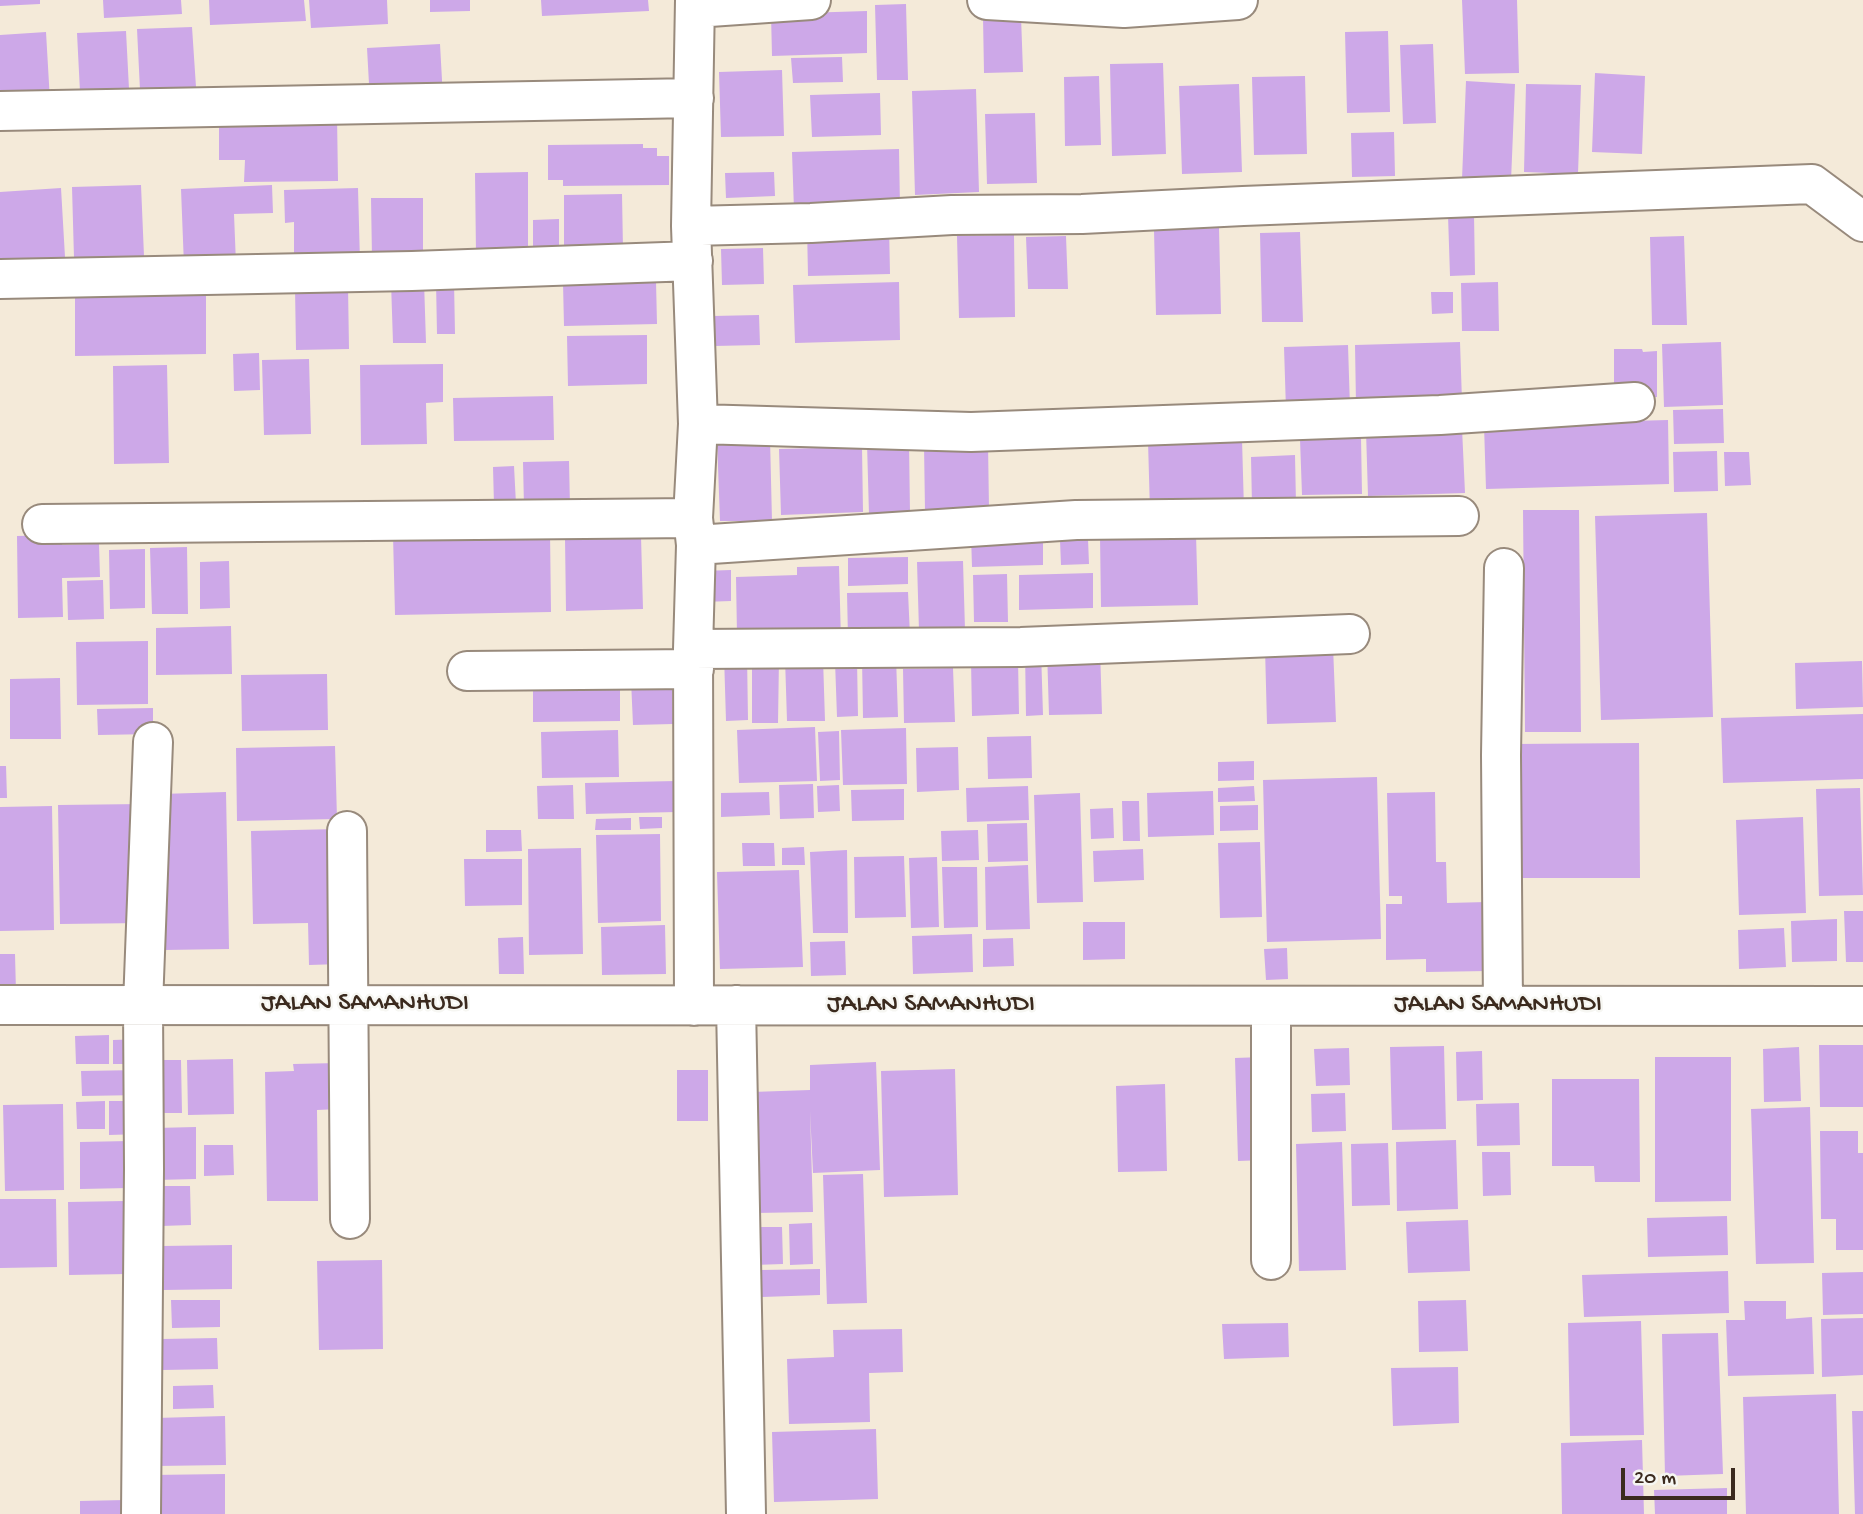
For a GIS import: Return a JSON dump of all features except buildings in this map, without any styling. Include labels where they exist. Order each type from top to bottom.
[{"type":"street","points":[[694,1006],[693,659],[698,424],[692,243],[695,4],[811,0]]},
{"type":"street","points":[[987,0],[1124,8],[1238,0]]},
{"type":"street","points":[[0,111],[694,98]]},
{"type":"street","points":[[0,279],[412,271],[692,243],[811,223],[952,215],[1082,214],[1812,184],[1863,222]]},
{"type":"street","points":[[698,424],[971,432],[1440,415],[1635,402]]},
{"type":"street","points":[[42,524],[694,532],[1076,520],[1459,516]]},
{"type":"street","points":[[1503,1006],[1504,568]]},
{"type":"street","points":[[467,671],[693,659],[1350,634]]},
{"type":"street","points":[[141,1514],[145,1169],[143,1005],[153,742]]},
{"type":"street","points":[[347,831],[349,1219]]},
{"type":"street","name":"JALAN SAMANHUDI","points":[[0,1005],[1863,1006]]},
{"type":"street","points":[[736,1006],[746,1514]]},
{"type":"street","points":[[1271,1006],[1271,1260]]}]
